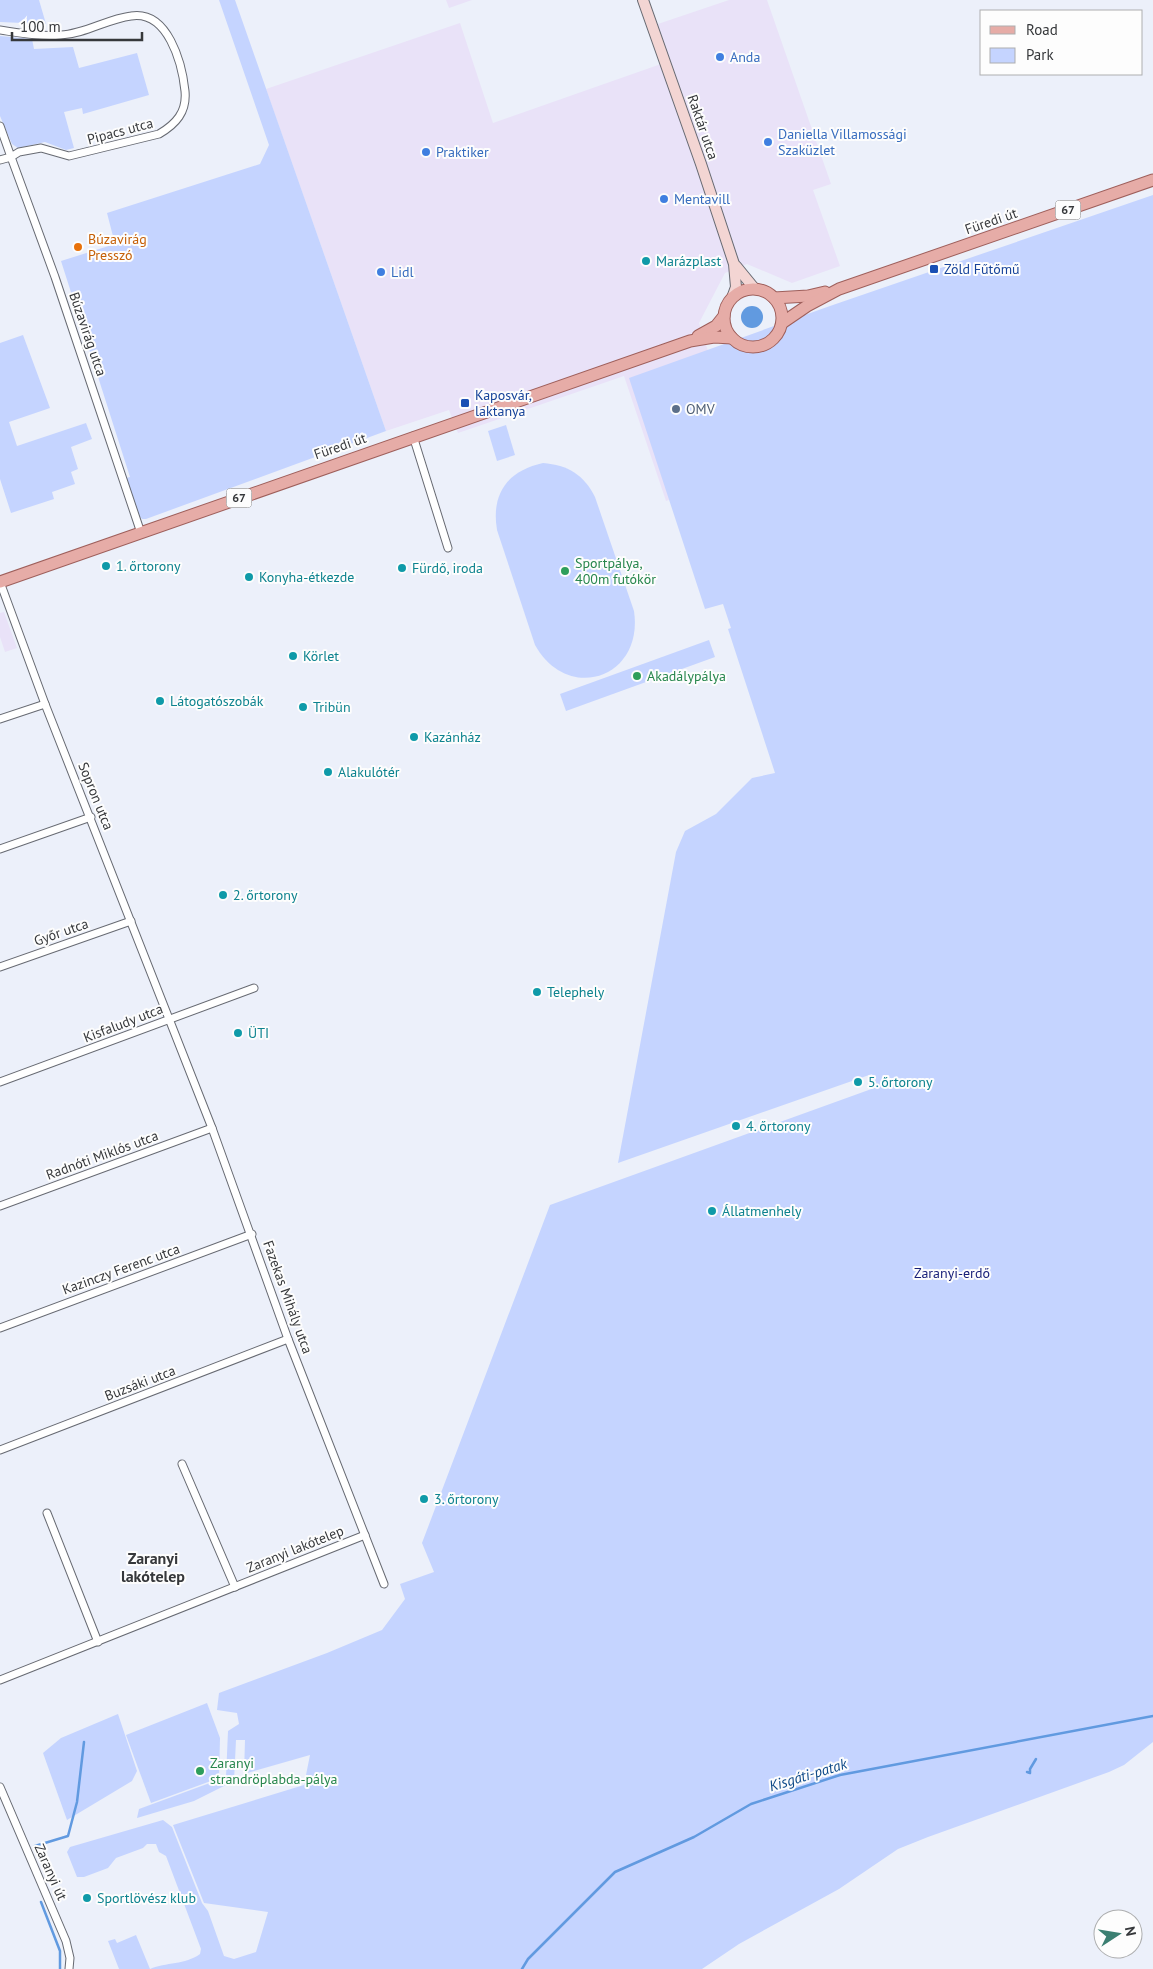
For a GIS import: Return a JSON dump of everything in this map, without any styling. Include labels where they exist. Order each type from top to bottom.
[{"type":"main road","name":"Füredi út","points":[[754,288],[768,292],[774,298],[808,296],[839,289],[1153,180]]},
{"type":"main road","points":[[732,298],[745,290],[754,288]]},
{"type":"main road","name":"Füredi út","points":[[690,340],[714,337],[732,338],[745,346],[766,344],[779,332],[782,323],[807,306],[839,289]]},
{"type":"main road","name":"Füredi út","points":[[0,582],[690,340],[716,326],[724,316],[726,306],[732,298]]},
{"type":"main road","points":[[774,298],[781,309],[782,323]]},
{"type":"main road","points":[[724,316],[726,328],[732,338]]},
{"type":"street","name":"Raktár utca","points":[[643,0],[734,264],[736,287],[732,298]]},
{"type":"street","name":"Pipacs utca","points":[[0,30],[61,35],[129,16],[146,17],[162,28],[170,39],[180,68],[186,102],[182,113],[174,123],[159,134],[69,156],[41,148],[20,152],[11,156]]},
{"type":"street","points":[[0,126],[11,156],[0,160]]},
{"type":"street","name":"Búzavirág utca","points":[[11,156],[53,271],[141,533]]},
{"type":"street","name":"Raktár utca","points":[[734,264],[754,288]]},
{"type":"street","points":[[413,436],[448,548]]},
{"type":"street","name":"Sopron utca","points":[[0,582],[170,1019]]},
{"type":"street","points":[[0,719],[46,704]]},
{"type":"street","points":[[0,849],[91,817]]},
{"type":"street","name":"Győr utca","points":[[0,967],[131,921]]},
{"type":"street","name":"Kisfaludy utca","points":[[0,1082],[254,988]]},
{"type":"street","name":"Fazekas Mihály utca","points":[[170,1019],[252,1234],[288,1338],[384,1584]]},
{"type":"street","name":"Radnóti Miklós utca","points":[[0,1206],[212,1128]]},
{"type":"street","name":"Kazinczy Ferenc utca","points":[[0,1328],[252,1234]]},
{"type":"street","name":"Buzsáki utca","points":[[0,1450],[288,1338]]},
{"type":"street","name":"Zaranyi lakótelep","points":[[182,1464],[235,1587]]},
{"type":"street","points":[[47,1513],[98,1642]]},
{"type":"street","name":"Zaranyi lakótelep","points":[[0,1680],[365,1535]]},
{"type":"street","name":"Zaranyi út","points":[[0,1788],[66,1941],[70,1958],[69,1969]]},
{"type":"shaded area","points":[[446,0],[472,0],[449,8]]},
{"type":"shaded area","points":[[729,0],[767,0],[831,184],[813,190],[840,266],[792,283],[747,264],[725,273],[699,323],[708,351],[697,491],[666,501],[624,376],[458,433],[449,410],[386,431],[266,89],[460,23],[493,123],[661,64],[649,27]]},
{"type":"shaded area","points":[[4,612],[17,648],[5,652],[0,637],[0,613]]},
{"type":"green space","points":[[0,0],[39,0],[46,24],[0,22]]},
{"type":"green space","points":[[219,0],[235,0],[386,431],[142,519],[138,515],[126,478],[130,477],[61,261],[115,244],[107,213],[260,164],[269,145]]},
{"type":"green space","points":[[0,36],[32,39],[34,49],[73,47],[79,68],[137,53],[149,95],[83,114],[82,108],[64,112],[74,148],[66,150],[45,142],[18,148],[12,144],[0,116]]},
{"type":"green space","name":"Zaranyi-erdő","points":[[1153,195],[1153,1742],[1124,1765],[1109,1772],[898,1849],[839,1889],[739,1944],[702,1969],[150,1969],[194,1958],[200,1954],[201,1949],[166,1856],[159,1852],[156,1844],[147,1844],[143,1848],[116,1858],[108,1868],[84,1877],[77,1877],[67,1852],[70,1847],[163,1820],[172,1827],[202,1903],[208,1911],[224,1956],[234,1959],[256,1952],[268,1912],[204,1903],[173,1825],[304,1785],[310,1755],[244,1774],[245,1740],[236,1740],[234,1781],[194,1801],[137,1818],[139,1809],[226,1777],[228,1731],[239,1724],[237,1713],[217,1710],[219,1693],[327,1653],[382,1630],[405,1599],[400,1584],[434,1572],[422,1543],[550,1205],[877,1087],[872,1074],[618,1163],[676,852],[685,831],[716,814],[752,778],[775,773],[728,629],[731,628],[723,604],[705,609],[629,378],[830,306]]},
{"type":"green space","points":[[23,335],[50,408],[9,422],[17,446],[86,423],[92,439],[71,447],[78,469],[71,472],[75,484],[52,492],[54,499],[11,513],[0,479],[0,343]]},
{"type":"green space","points":[[506,425],[515,455],[497,461],[488,431]]},
{"type":"green space","name":"Sportpálya, 400m futókör","points":[[543,463],[560,466],[574,472],[591,489],[634,611],[634,634],[627,653],[616,667],[601,675],[583,678],[566,674],[549,663],[535,645],[497,530],[497,505],[499,495],[504,486],[520,472]]},
{"type":"green space","name":"Akadálypálya","points":[[709,640],[715,657],[566,711],[560,694]]},
{"type":"green space","points":[[207,1703],[220,1738],[219,1778],[151,1803],[126,1735]]},
{"type":"green space","points":[[118,1714],[137,1771],[132,1781],[67,1820],[43,1753],[61,1738]]},
{"type":"green space","points":[[136,1935],[150,1969],[119,1969],[108,1941],[115,1939],[117,1943]]},
{"type":"water","points":[[752,306],[762,313],[763,317],[756,327],[752,328],[742,321],[741,317],[748,307]]},
{"type":"waterway","name":"Kisgáti-patak","points":[[522,1969],[528,1959],[615,1872],[694,1837],[751,1804],[840,1775],[1153,1716]]},
{"type":"waterway","points":[[35,1846],[68,1836],[77,1802],[84,1742]]},
{"type":"waterway","points":[[1027,1772],[1030,1773],[1030,1769],[1036,1759]]},
{"type":"waterway","points":[[41,1902],[60,1951],[60,1969]]},
{"type":"place","name":"Anda","points":[[720,57]]},
{"type":"place","name":"Daniella Villamossági Szaküzlet","points":[[768,142]]},
{"type":"place","name":"Praktiker","points":[[426,152]]},
{"type":"place","name":"Mentavill","points":[[664,199]]},
{"type":"place","name":"Búzavirág Presszó","points":[[78,247]]},
{"type":"place","name":"Marázplast","points":[[646,261]]},
{"type":"place","name":"Zöld Fűtőmű","points":[[934,269]]},
{"type":"place","name":"Lidl","points":[[381,272]]},
{"type":"place","name":"Kaposvár, laktanya","points":[[465,403]]},
{"type":"place","name":"OMV","points":[[676,409]]},
{"type":"place","name":"1. őrtorony","points":[[106,566]]},
{"type":"place","name":"Fürdő, iroda","points":[[402,568]]},
{"type":"place","name":"Sportpálya, 400m futókör","points":[[565,571]]},
{"type":"place","name":"Konyha-étkezde","points":[[249,577]]},
{"type":"place","name":"Körlet","points":[[293,656]]},
{"type":"place","name":"Akadálypálya","points":[[637,676]]},
{"type":"place","name":"Látogatószobák","points":[[160,701]]},
{"type":"place","name":"Tribün","points":[[303,707]]},
{"type":"place","name":"Kazánház","points":[[414,737]]},
{"type":"place","name":"Alakulótér","points":[[328,772]]},
{"type":"place","name":"2. őrtorony","points":[[223,895]]},
{"type":"place","name":"Telephely","points":[[537,992]]},
{"type":"place","name":"ÜTI","points":[[238,1033]]},
{"type":"place","name":"5. őrtorony","points":[[858,1082]]},
{"type":"place","name":"4. őrtorony","points":[[736,1126]]},
{"type":"place","name":"Állatmenhely","points":[[712,1211]]},
{"type":"place","name":"3. őrtorony","points":[[424,1499]]},
{"type":"place","name":"Zaranyi strandröplabda-pálya","points":[[200,1771]]},
{"type":"place","name":"Sportlövész klub","points":[[87,1898]]},
{"type":"district","name":"Zaranyi lakótelep","points":[[153,1567]]}]
